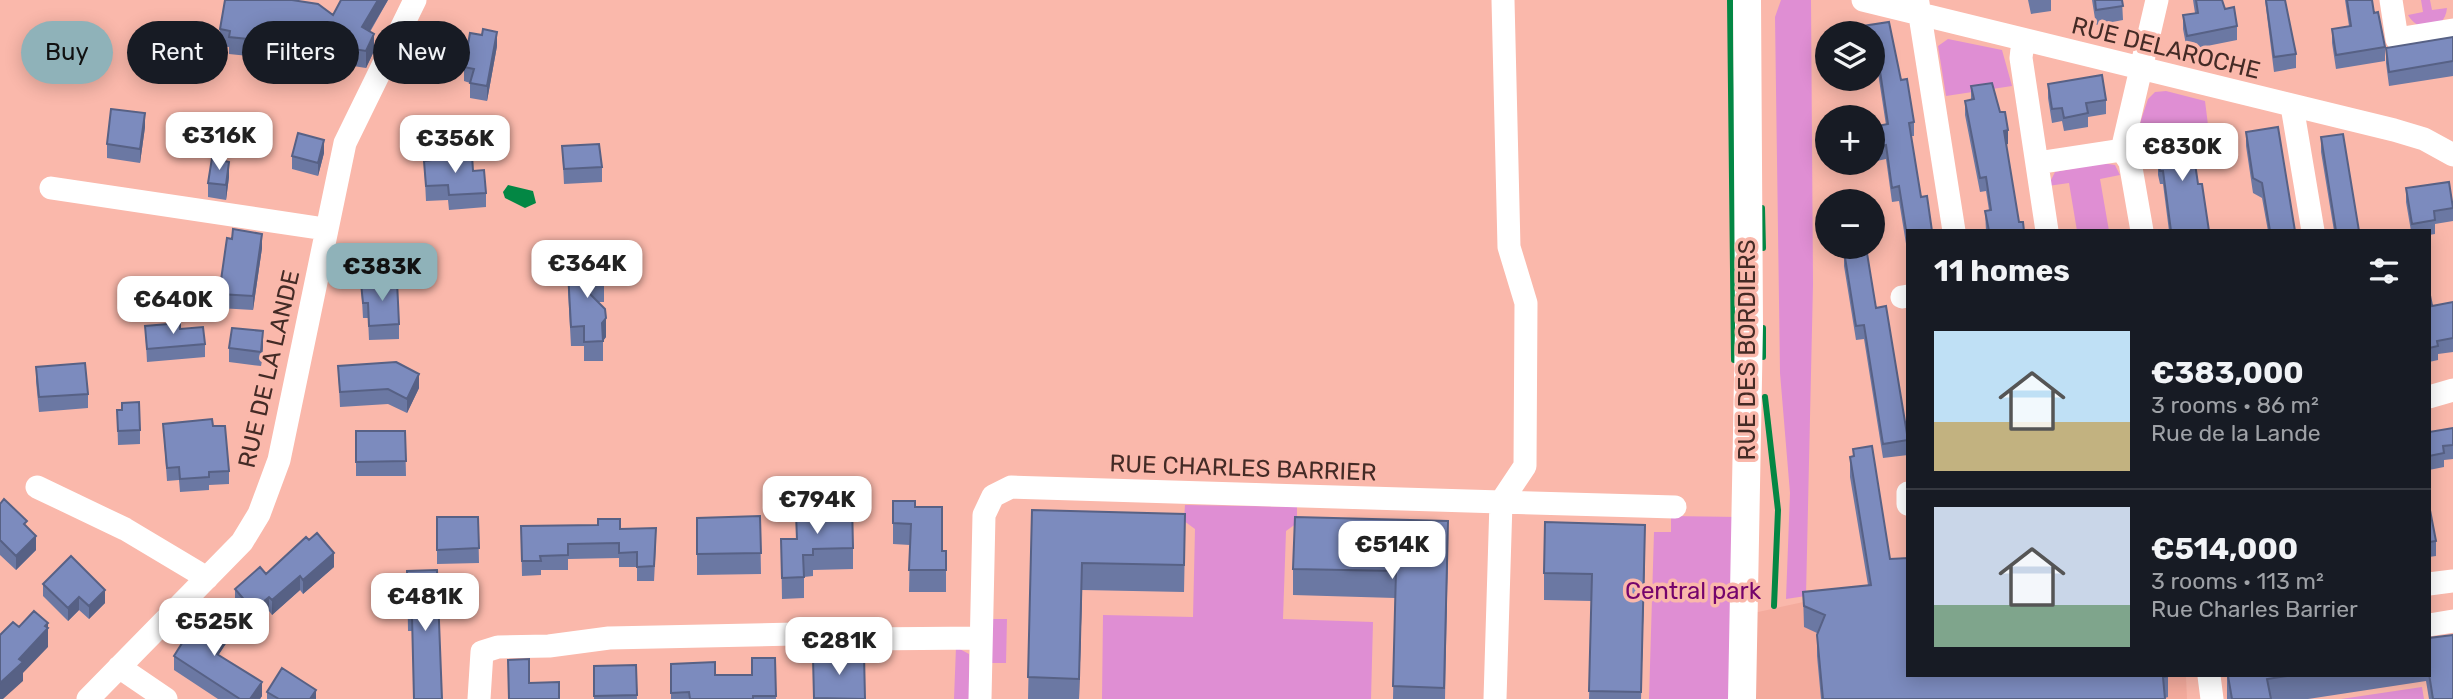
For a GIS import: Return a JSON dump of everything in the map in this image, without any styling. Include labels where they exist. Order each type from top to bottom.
[{"type":"street","name":"RUE DE LA LANDE","points":[[88,699],[242,542],[259,514],[279,460],[339,165],[353,121],[415,0]]},
{"type":"street","points":[[1495,699],[1501,502],[1525,466],[1526,303],[1509,247],[1503,0]]},
{"type":"street","name":"RUE DES BORDIERS","points":[[1742,699],[1749,327],[1747,0]]},
{"type":"street","name":"RUE DELAROCHE","points":[[1863,0],[1919,7],[2023,40],[2424,139],[2453,155]]},
{"type":"street","points":[[2142,229],[2130,162],[2122,150],[2157,0]]},
{"type":"street","points":[[2391,0],[2397,39],[2453,30]]},
{"type":"street","points":[[1919,7],[1954,229]]},
{"type":"street","points":[[2023,40],[2021,58],[2047,229]]},
{"type":"street","points":[[2292,106],[2313,229]]},
{"type":"street","points":[[2038,163],[2122,150]]},
{"type":"street","points":[[51,188],[325,229]]},
{"type":"street","points":[[2431,396],[2453,390]]},
{"type":"street","points":[[37,488],[125,529],[207,578]]},
{"type":"street","name":"RUE CHARLES BARRIER","points":[[980,699],[984,515],[993,496],[1011,488],[1675,508]]},
{"type":"street","points":[[2431,584],[2453,581]]},
{"type":"street","points":[[2431,625],[2453,621]]},
{"type":"street","points":[[479,699],[481,652],[498,648],[549,646],[609,638],[813,633],[840,633],[860,639],[981,638]]},
{"type":"street","points":[[119,667],[166,699]]},
{"type":"street","points":[[2209,677],[2212,699]]},
{"type":"shaded area","points":[[508,185],[533,191],[536,203],[525,208],[505,198],[503,192]]},
{"type":"shaded area","points":[[1808,601],[1906,677],[2186,677],[2187,699],[1742,699],[1744,615]]},
{"type":"green space","points":[[1781,0],[1811,0],[1813,284],[1806,596],[1786,599],[1790,493],[1780,373],[1775,17]]},
{"type":"green space","points":[[2421,0],[2430,0],[2432,10],[2447,8],[2442,21],[2437,25],[2425,27],[2413,21],[2408,15],[2423,12]]},
{"type":"green space","points":[[1948,39],[2002,50],[2012,86],[1946,96],[1938,46]]},
{"type":"green space","points":[[2166,91],[2205,101],[2208,125],[2136,135],[2148,99],[2155,92]]},
{"type":"green space","points":[[2102,163],[2115,165],[2120,175],[2100,179],[2109,229],[2077,229],[2069,183],[2048,186],[2055,172]]},
{"type":"green space","points":[[1185,505],[1297,507],[1297,523],[1286,531],[1283,619],[1373,622],[1371,699],[1102,699],[1103,615],[1193,617],[1195,529],[1184,521]]},
{"type":"green space","name":"Central park","points":[[1671,516],[1738,517],[1730,699],[1649,699],[1654,532],[1671,532]]},
{"type":"green space","points":[[991,619],[1007,619],[1006,663],[990,663]]},
{"type":"green space","points":[[956,647],[969,654],[970,699],[954,699]]},
{"type":"green space","points":[[2422,687],[2424,699],[2341,699]]},
{"type":"building","points":[[225,0],[292,0],[318,4],[333,15],[341,0],[378,0],[362,27],[373,33],[366,51],[359,50],[359,21],[242,21],[242,38],[229,37],[228,21],[221,21]]},
{"type":"building","points":[[2095,0],[2122,0],[2123,6],[2096,10]]},
{"type":"building","points":[[2196,0],[2222,0],[2225,9],[2234,7],[2237,26],[2187,36],[2183,15],[2198,13]]},
{"type":"building","points":[[2266,0],[2285,0],[2296,54],[2274,57]]},
{"type":"building","points":[[2347,0],[2372,0],[2374,13],[2378,12],[2385,47],[2336,55],[2332,29],[2351,26]]},
{"type":"building","points":[[1889,22],[1901,80],[1907,79],[1914,122],[1909,123],[1921,197],[1927,196],[1932,229],[1906,230],[1899,186],[1892,188],[1885,145],[1885,125],[1888,124],[1883,91],[1885,23]]},
{"type":"building","points":[[483,29],[497,32],[487,86],[470,83],[474,69],[470,68],[470,33],[482,35]]},
{"type":"building","points":[[2453,37],[2453,61],[2389,72],[2386,48]]},
{"type":"building","points":[[2102,75],[2106,100],[2086,103],[2088,113],[2064,118],[2062,108],[2052,109],[2048,84]]},
{"type":"building","points":[[1992,83],[2000,112],[2005,112],[2008,130],[2004,131],[2019,222],[2023,222],[2024,229],[1989,229],[1985,211],[1991,210],[1986,177],[1980,178],[1965,101],[1974,99],[1971,86]]},
{"type":"building","points":[[111,109],[145,113],[140,149],[107,144]]},
{"type":"building","points":[[2278,127],[2295,229],[2270,229],[2262,183],[2253,178],[2246,132]]},
{"type":"building","points":[[2190,129],[2198,184],[2202,184],[2209,229],[2171,229],[2163,171],[2160,171],[2158,162],[2158,135]]},
{"type":"building","points":[[298,133],[324,140],[318,163],[292,156]]},
{"type":"building","points":[[2343,134],[2359,229],[2336,229],[2321,137]]},
{"type":"building","points":[[599,144],[602,167],[564,169],[562,146]]},
{"type":"building","points":[[472,155],[473,171],[484,170],[486,193],[449,195],[448,185],[426,186],[424,161]]},
{"type":"building","points":[[212,158],[229,162],[226,185],[208,183]]},
{"type":"building","points":[[2449,182],[2453,208],[2434,211],[2435,220],[2412,224],[2406,188]]},
{"type":"building","points":[[233,229],[262,234],[253,296],[219,294],[227,238],[232,239]]},
{"type":"building","points":[[1845,259],[1868,259],[1876,308],[1886,306],[1906,440],[1883,444],[1864,325],[1856,326]]},
{"type":"building","points":[[603,261],[604,283],[579,283],[605,309],[606,318],[602,323],[603,341],[584,342],[584,326],[571,327],[568,271],[572,275],[572,263]]},
{"type":"building","points":[[397,281],[399,324],[369,326],[368,303],[363,303],[361,283]]},
{"type":"building","points":[[2431,301],[2432,306],[2453,302],[2453,338],[2437,341],[2438,346],[2431,348]]},
{"type":"building","points":[[180,323],[180,329],[203,327],[205,344],[147,349],[145,326]]},
{"type":"building","points":[[232,328],[263,331],[261,352],[229,348]]},
{"type":"building","points":[[396,362],[419,374],[407,399],[388,389],[340,392],[338,366]]},
{"type":"building","points":[[85,363],[88,394],[39,397],[36,367]]},
{"type":"building","points":[[139,402],[140,430],[118,431],[117,410],[122,410],[122,403]]},
{"type":"building","points":[[212,419],[213,426],[225,426],[229,471],[209,472],[209,477],[180,479],[179,467],[167,468],[163,424]]},
{"type":"building","points":[[2453,428],[2453,445],[2443,446],[2444,453],[2431,456],[2431,432]]},
{"type":"building","points":[[356,431],[405,431],[406,461],[356,462]]},
{"type":"building","points":[[1872,446],[1890,559],[1906,558],[1906,677],[2163,677],[2165,699],[1823,699],[1817,635],[1825,615],[1804,606],[1803,592],[1871,585],[1850,457],[1854,456],[1853,449]]},
{"type":"building","points":[[4,499],[27,521],[24,524],[36,536],[16,556],[0,540],[0,504]]},
{"type":"building","points":[[893,501],[915,501],[915,507],[942,507],[942,551],[946,551],[946,570],[909,570],[911,524],[893,523]]},
{"type":"building","points":[[852,503],[853,548],[813,549],[813,555],[803,555],[804,577],[782,578],[781,539],[797,539],[796,514],[820,514],[819,504]]},
{"type":"building","points":[[1032,510],[1185,514],[1184,565],[1082,563],[1079,679],[1028,677]]},
{"type":"building","points":[[2431,515],[2436,541],[2431,542]]},
{"type":"building","points":[[760,516],[761,553],[697,554],[697,518]]},
{"type":"building","points":[[437,517],[478,517],[479,548],[437,550]]},
{"type":"building","points":[[1295,517],[1448,521],[1444,688],[1393,686],[1396,571],[1293,569]]},
{"type":"building","points":[[598,519],[620,519],[620,529],[656,528],[654,566],[637,567],[637,552],[619,553],[619,543],[568,544],[568,555],[540,556],[541,561],[522,561],[521,526],[598,525]]},
{"type":"building","points":[[1545,522],[1645,525],[1641,692],[1589,691],[1592,574],[1544,573]]},
{"type":"building","points":[[317,533],[334,553],[303,580],[300,576],[272,600],[269,597],[253,610],[235,589],[260,567],[266,574],[306,537],[309,540]]},
{"type":"building","points":[[71,556],[105,590],[89,606],[79,597],[68,608],[43,584]]},
{"type":"building","points":[[437,570],[442,699],[414,699],[412,616],[408,616],[407,571]]},
{"type":"building","points":[[34,611],[48,623],[45,626],[48,628],[19,659],[23,662],[0,683],[0,635],[13,622],[19,627]]},
{"type":"building","points":[[201,611],[227,628],[212,651],[262,682],[250,699],[240,699],[174,656],[184,640],[180,637]]},
{"type":"building","points":[[2453,635],[2453,699],[2433,699],[2429,677],[2431,638]]},
{"type":"building","points":[[864,654],[865,699],[814,698],[813,658]]},
{"type":"building","points":[[752,658],[775,658],[776,696],[753,696],[753,699],[690,699],[689,692],[671,693],[671,664],[715,662],[715,675],[752,675]]},
{"type":"building","points":[[529,659],[529,683],[559,682],[559,699],[509,699],[508,660]]},
{"type":"building","points":[[636,665],[637,695],[594,696],[594,666]]},
{"type":"building","points":[[282,668],[316,690],[310,699],[279,699],[267,692]]},
{"type":"building","points":[[2228,677],[2280,677],[2267,679],[2271,699],[2232,699]]},
{"type":"waterway","points":[[1730,0],[1734,360]]},
{"type":"waterway","points":[[1762,208],[1763,248]]},
{"type":"waterway","points":[[1763,328],[1763,357]]},
{"type":"waterway","points":[[1765,397],[1778,510],[1774,606]]}]
